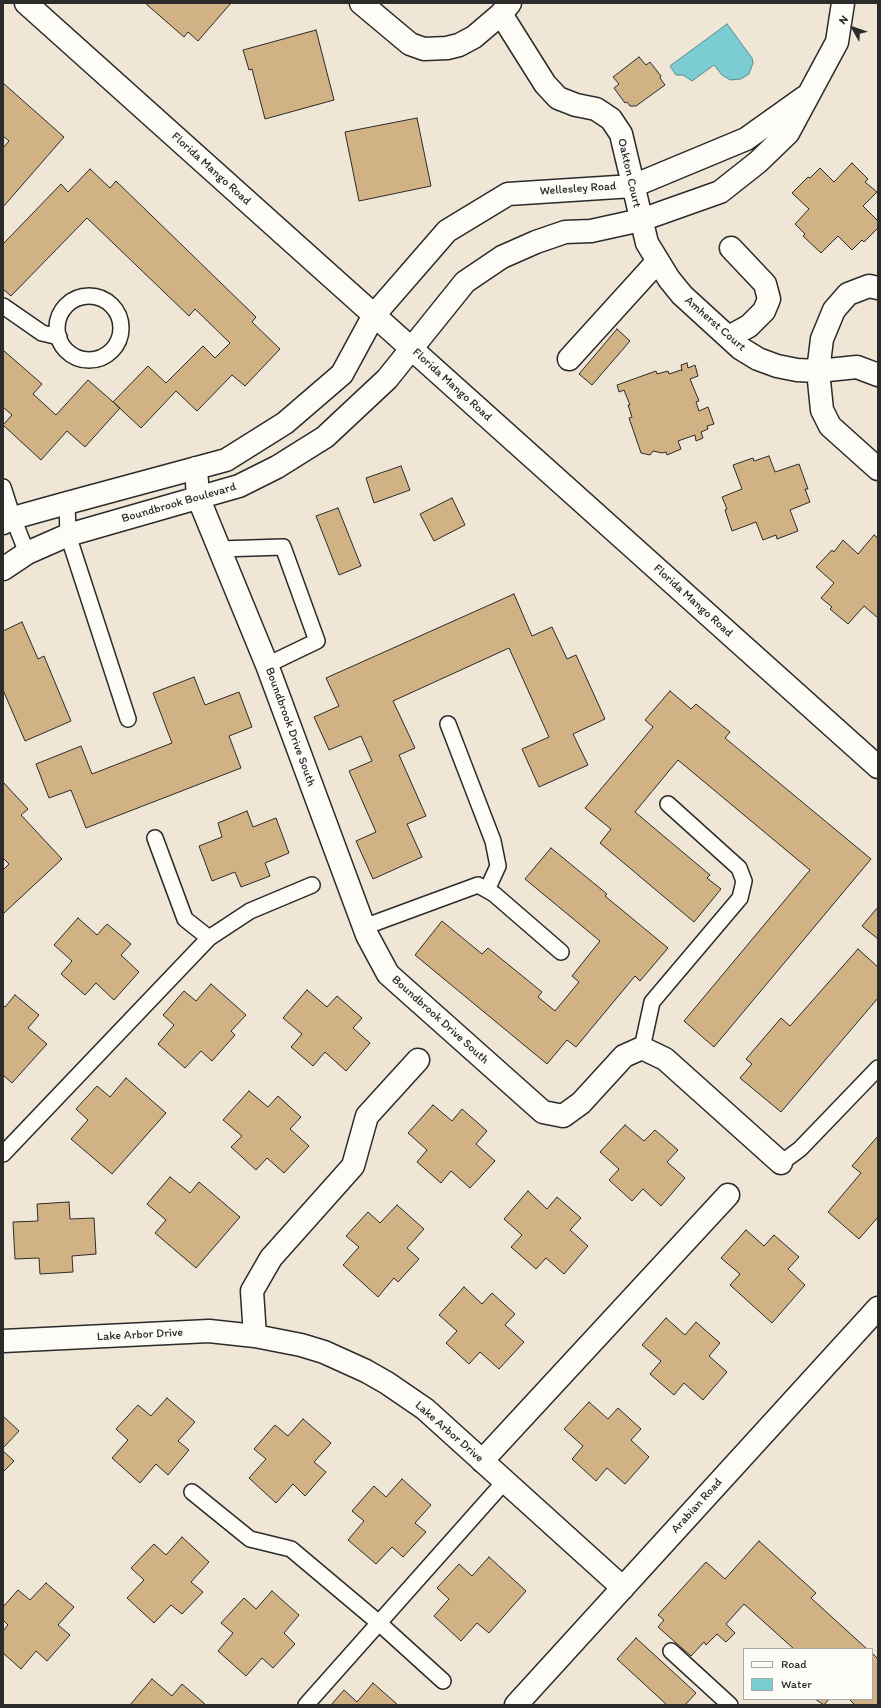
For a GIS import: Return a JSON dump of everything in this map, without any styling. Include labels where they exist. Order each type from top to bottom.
[{"type":"street","name":"Florida Mango Road","points":[[26,3],[878,767]]},
{"type":"street","name":"Oakton Court","points":[[361,3],[410,44],[424,49],[447,48],[460,45],[474,37],[506,9],[545,84],[558,98],[576,106],[596,109],[611,118],[621,134],[641,220]]},
{"type":"street","name":"Wellesley Road","points":[[412,348],[465,282],[502,257],[536,242],[565,232],[590,231],[641,220],[720,192],[758,162],[788,133],[807,95],[828,61],[837,42],[843,3]]},
{"type":"street","name":"Wellesley Road","points":[[374,315],[447,231],[508,194],[632,186],[746,139],[807,95]]},
{"type":"street","name":"Amherst Court","points":[[641,220],[647,243],[657,262],[669,279],[682,295],[740,348],[777,366],[797,370],[818,371],[856,367],[878,375]]},
{"type":"street","points":[[729,337],[749,326],[764,311],[769,300],[765,284],[731,248]]},
{"type":"street","points":[[568,359],[657,262]]},
{"type":"street","points":[[878,288],[869,286],[848,294],[834,310],[822,340],[818,371],[822,410],[830,426],[878,469]]},
{"type":"street","points":[[8,521],[67,503],[226,460],[285,423],[342,374],[374,315]]},
{"type":"street","name":"Boundbrook Boulevard","points":[[3,569],[27,553],[68,535],[238,486],[276,467],[325,437],[387,379],[412,348]]},
{"type":"street","name":"Boundbrook Drive South","points":[[196,468],[198,497],[267,665],[364,927],[388,974],[543,1112],[563,1116],[581,1103],[624,1056],[642,1048]]},
{"type":"street","points":[[642,1048],[666,1059],[781,1163]]},
{"type":"street","points":[[256,1336],[252,1291],[271,1258],[353,1166],[367,1116],[418,1060]]},
{"type":"street","points":[[482,1461],[728,1195]]},
{"type":"street","name":"Arabian Road","points":[[516,1705],[878,1308]]},
{"type":"street","name":"Lake Arbor Drive","points":[[3,1341],[209,1331],[256,1336],[301,1345],[324,1352],[387,1382],[425,1409],[623,1588]]},
{"type":"lane","points":[[89,296],[106,300],[118,312],[122,328],[118,344],[106,357],[89,361],[73,356],[61,345],[59,337],[57,328],[61,312],[73,300],[89,296]]},
{"type":"lane","points":[[3,306],[42,333],[59,337]]},
{"type":"lane","points":[[3,487],[8,521],[27,553]]},
{"type":"lane","points":[[67,503],[68,535],[128,719]]},
{"type":"lane","points":[[220,549],[283,547],[317,641],[267,665]]},
{"type":"lane","points":[[448,724],[493,841],[498,866],[487,890]]},
{"type":"lane","points":[[642,1048],[652,1002],[740,898],[744,881],[739,868],[668,804]]},
{"type":"lane","points":[[155,838],[185,919],[209,938]]},
{"type":"lane","points":[[3,1154],[209,938],[250,910],[312,885]]},
{"type":"lane","points":[[364,927],[478,885],[487,890],[561,952]]},
{"type":"lane","points":[[781,1163],[800,1149],[878,1068]]},
{"type":"lane","points":[[306,1705],[505,1481]]},
{"type":"lane","points":[[192,1492],[250,1539],[291,1549],[379,1623],[443,1681]]},
{"type":"lane","points":[[671,1651],[730,1705]]},
{"type":"water","points":[[727,24],[752,58],[753,63],[749,74],[741,79],[730,80],[722,75],[714,65],[692,81],[683,75],[676,75],[670,66]]},
{"type":"building","points":[[145,3],[231,3],[198,41],[188,32],[184,37]]},
{"type":"building","points":[[316,30],[334,100],[265,119],[252,69],[249,70],[243,50]]},
{"type":"building","points":[[639,57],[646,65],[650,62],[661,76],[660,78],[665,85],[636,106],[630,106],[627,102],[625,103],[614,88],[619,84],[613,77]]},
{"type":"building","points":[[3,83],[64,137],[3,207],[3,148],[9,141],[3,136]]},
{"type":"building","points":[[417,118],[431,186],[359,201],[345,132]]},
{"type":"building","points":[[852,163],[868,179],[865,182],[877,192],[863,206],[878,221],[878,228],[864,242],[862,240],[852,250],[838,236],[821,253],[803,236],[805,234],[795,224],[809,209],[792,193],[808,177],[810,178],[820,168],[834,182]]},
{"type":"building","points":[[90,169],[110,188],[116,181],[256,317],[252,322],[280,349],[245,386],[232,375],[197,411],[176,391],[141,428],[113,402],[148,366],[166,383],[203,346],[215,358],[230,343],[195,309],[189,316],[87,218],[11,296],[3,289],[3,244],[61,184],[68,192]]},
{"type":"building","points":[[617,329],[630,341],[592,385],[579,374]]},
{"type":"building","points":[[3,350],[42,384],[33,394],[56,415],[88,380],[120,408],[85,447],[67,431],[41,460],[3,425],[12,415],[3,407]]},
{"type":"building","points":[[687,363],[688,368],[695,365],[698,376],[690,379],[699,401],[696,402],[699,411],[708,407],[714,424],[707,426],[708,429],[701,432],[703,438],[696,441],[695,435],[678,441],[681,449],[667,455],[666,452],[662,453],[653,451],[650,455],[641,453],[629,418],[632,417],[628,405],[630,405],[624,390],[619,392],[617,385],[656,371],[657,374],[668,371],[669,374],[682,371],[681,365]]},
{"type":"building","points":[[769,456],[775,472],[799,464],[808,489],[805,489],[810,502],[790,510],[798,531],[777,539],[776,535],[763,540],[756,522],[732,531],[725,510],[727,509],[722,497],[742,489],[733,465],[753,458],[754,461]]},
{"type":"building","points":[[401,466],[410,490],[374,503],[366,478]]},
{"type":"building","points":[[452,498],[465,525],[434,541],[420,514]]},
{"type":"building","points":[[338,508],[361,566],[339,575],[316,516]]},
{"type":"building","points":[[874,535],[878,538],[878,618],[864,606],[848,624],[830,609],[832,607],[821,598],[834,583],[816,567],[832,550],[834,552],[843,540],[858,554]]},
{"type":"building","points":[[514,594],[532,636],[552,627],[567,659],[576,655],[605,719],[573,734],[588,765],[539,787],[522,749],[549,737],[509,648],[393,701],[415,748],[399,755],[426,816],[407,824],[422,857],[373,879],[356,841],[376,832],[349,771],[372,761],[361,736],[329,750],[314,717],[339,706],[326,678]]},
{"type":"building","points":[[22,622],[38,659],[44,656],[71,721],[25,741],[3,690],[3,631]]},
{"type":"building","points":[[194,677],[205,705],[239,692],[252,727],[229,736],[241,768],[86,828],[71,790],[49,798],[36,764],[81,746],[92,774],[172,743],[153,693]]},
{"type":"building","points":[[670,691],[691,709],[696,704],[730,732],[725,738],[871,859],[714,1047],[684,1021],[810,870],[678,760],[635,812],[710,875],[707,878],[721,889],[694,922],[600,843],[611,829],[585,808],[653,727],[645,720]]},
{"type":"building","points":[[3,782],[28,809],[21,815],[62,859],[3,914],[3,870],[9,864],[3,858]]},
{"type":"building","points":[[247,811],[253,827],[276,818],[289,853],[265,863],[270,876],[241,887],[235,872],[212,881],[199,846],[222,837],[218,823]]},
{"type":"building","points":[[551,848],[607,894],[605,896],[668,948],[640,981],[635,976],[576,1047],[567,1040],[547,1064],[415,955],[442,921],[482,954],[488,948],[542,992],[538,997],[555,1011],[579,982],[572,976],[600,941],[525,879]]},
{"type":"building","points":[[878,907],[878,939],[862,926]]},
{"type":"building","points":[[78,918],[97,935],[107,924],[131,944],[121,955],[139,972],[114,1000],[96,983],[85,995],[61,974],[72,961],[54,945]]},
{"type":"building","points":[[858,949],[878,967],[878,998],[781,1112],[740,1078],[752,1064],[746,1059],[781,1018],[790,1026]]},
{"type":"building","points":[[211,984],[246,1015],[231,1031],[235,1035],[212,1061],[201,1051],[185,1068],[158,1044],[174,1025],[163,1015],[184,991],[196,1001]]},
{"type":"building","points":[[307,990],[327,1007],[337,996],[362,1018],[353,1028],[370,1043],[346,1071],[325,1052],[313,1066],[291,1047],[302,1034],[283,1018]]},
{"type":"building","points":[[15,995],[39,1015],[28,1028],[47,1044],[12,1083],[3,1075],[3,1005],[5,1007]]},
{"type":"building","points":[[126,1078],[166,1113],[112,1174],[71,1139],[88,1120],[76,1109],[97,1086],[110,1097]]},
{"type":"building","points":[[249,1091],[268,1107],[278,1096],[301,1117],[290,1129],[309,1146],[284,1173],[267,1158],[256,1170],[231,1147],[242,1136],[223,1120]]},
{"type":"building","points":[[433,1105],[452,1121],[462,1109],[487,1131],[476,1144],[495,1161],[470,1188],[451,1171],[441,1183],[417,1162],[427,1150],[408,1133]]},
{"type":"building","points":[[625,1125],[644,1141],[655,1130],[678,1150],[667,1162],[685,1178],[661,1206],[643,1189],[632,1201],[609,1180],[619,1169],[600,1152]]},
{"type":"building","points":[[878,1136],[878,1217],[859,1239],[828,1212],[861,1173],[852,1166]]},
{"type":"building","points":[[170,1177],[190,1193],[199,1182],[240,1217],[196,1268],[155,1233],[166,1220],[147,1204]]},
{"type":"building","points":[[528,1191],[547,1209],[557,1197],[581,1218],[570,1230],[588,1246],[564,1274],[546,1258],[536,1269],[511,1247],[522,1235],[504,1219]]},
{"type":"building","points":[[69,1202],[70,1219],[94,1218],[96,1254],[72,1256],[73,1272],[40,1274],[39,1258],[15,1259],[13,1222],[38,1221],[37,1204]]},
{"type":"building","points":[[397,1205],[424,1229],[407,1248],[419,1259],[398,1282],[394,1278],[378,1297],[343,1265],[359,1247],[346,1236],[368,1212],[380,1223]]},
{"type":"building","points":[[746,1230],[764,1246],[774,1235],[799,1257],[788,1269],[805,1285],[772,1323],[730,1285],[740,1274],[721,1258]]},
{"type":"building","points":[[464,1287],[482,1304],[492,1293],[515,1314],[505,1325],[524,1342],[499,1369],[480,1352],[469,1364],[446,1343],[457,1331],[439,1315]]},
{"type":"building","points":[[666,1318],[685,1335],[696,1322],[720,1343],[709,1356],[727,1372],[703,1400],[684,1383],[674,1395],[650,1374],[661,1361],[642,1345]]},
{"type":"building","points":[[167,1398],[195,1422],[178,1441],[189,1450],[168,1475],[156,1464],[140,1483],[112,1458],[128,1440],[116,1429],[138,1405],[151,1416]]},
{"type":"building","points":[[589,1402],[608,1419],[618,1408],[641,1429],[631,1440],[649,1457],[625,1484],[607,1468],[596,1481],[572,1459],[583,1446],[564,1429]]},
{"type":"building","points":[[3,1416],[19,1431],[3,1448]]},
{"type":"building","points":[[303,1419],[331,1443],[314,1462],[326,1472],[305,1496],[293,1484],[276,1503],[249,1478],[266,1459],[254,1449],[275,1425],[288,1436]]},
{"type":"building","points":[[3,1451],[14,1461],[3,1472]]},
{"type":"building","points":[[402,1479],[431,1505],[415,1523],[426,1532],[403,1557],[392,1547],[376,1564],[348,1540],[364,1521],[352,1511],[374,1486],[386,1497]]},
{"type":"building","points":[[182,1537],[209,1562],[191,1582],[203,1592],[182,1614],[171,1605],[154,1623],[127,1598],[144,1580],[131,1568],[154,1544],[166,1555]]},
{"type":"building","points":[[759,1541],[816,1593],[811,1598],[866,1648],[793,1648],[744,1604],[726,1624],[735,1633],[726,1642],[717,1634],[706,1645],[704,1642],[691,1656],[658,1627],[664,1620],[658,1615],[706,1562],[725,1579]]},
{"type":"building","points":[[489,1557],[526,1591],[489,1633],[477,1623],[461,1641],[434,1616],[449,1599],[437,1588],[459,1564],[472,1576]]},
{"type":"building","points":[[46,1583],[74,1607],[58,1625],[70,1635],[47,1661],[36,1651],[21,1669],[3,1653],[3,1631],[8,1625],[3,1620],[3,1607],[18,1590],[30,1600]]},
{"type":"building","points":[[272,1591],[299,1615],[284,1633],[295,1644],[273,1668],[262,1658],[246,1676],[218,1651],[233,1633],[221,1623],[244,1598],[256,1609]]},
{"type":"building","points":[[636,1638],[696,1693],[685,1705],[667,1705],[617,1659]]},
{"type":"building","points":[[873,1654],[878,1659],[878,1705],[855,1705],[850,1700],[873,1700]]},
{"type":"building","points":[[152,1679],[172,1696],[182,1684],[206,1705],[130,1705]]},
{"type":"building","points":[[373,1683],[398,1705],[331,1705],[344,1690],[357,1702]]},
{"type":"building","points":[[816,1700],[828,1700],[824,1705]]}]
